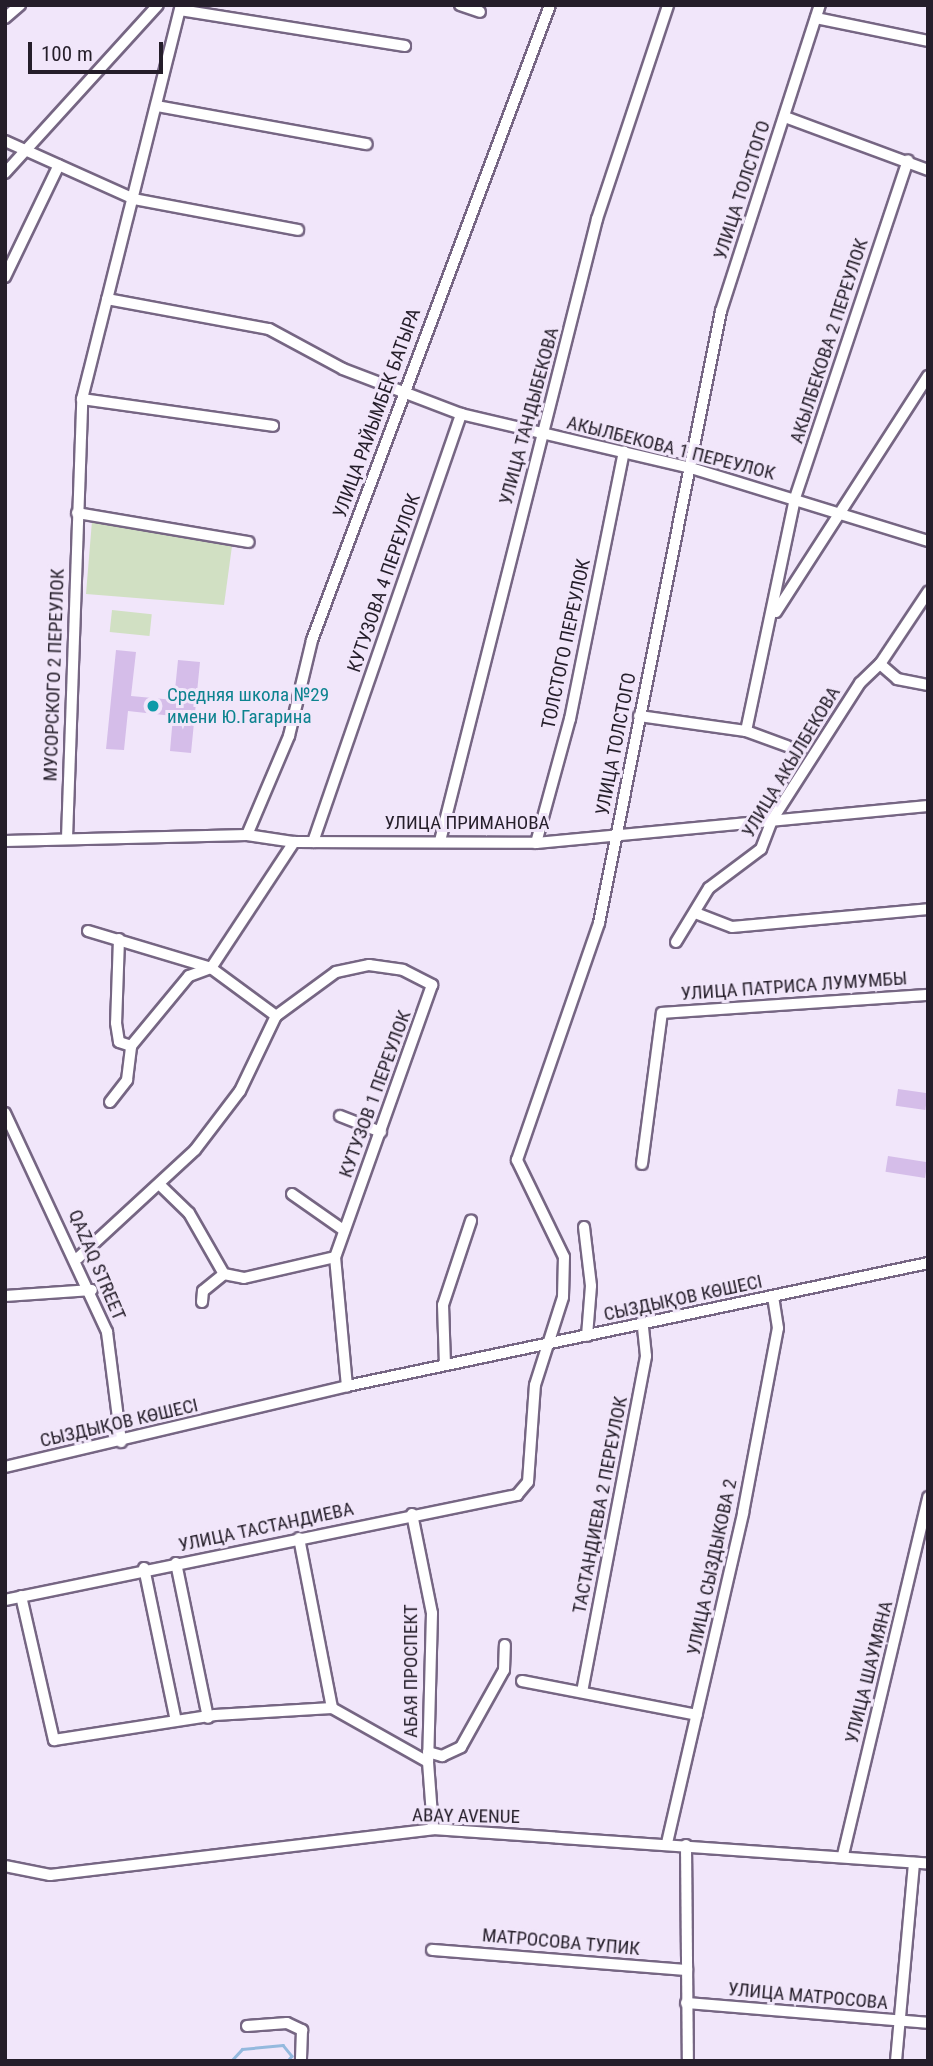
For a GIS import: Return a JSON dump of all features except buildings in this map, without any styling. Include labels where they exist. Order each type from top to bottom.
[{"type":"street","points":[[5,18],[20,5]]},
{"type":"street","points":[[5,173],[158,5]]},
{"type":"street","points":[[460,5],[480,12]]},
{"type":"street","name":"УЛИЦА РАЙЫМБЕК БАТЫРА","points":[[247,835],[289,736],[312,640],[550,5]]},
{"type":"street","name":"УЛИЦА ТАНДЫБЕКОВА","points":[[440,841],[597,219],[668,5]]},
{"type":"street","name":"УЛИЦА ТОЛСТОГО","points":[[528,1482],[535,1385],[545,1345],[563,1297],[564,1257],[517,1160],[599,923],[721,311],[820,5]]},
{"type":"street","points":[[180,7],[405,46]]},
{"type":"street","name":"МУСОРСКОГО 2 ПЕРЕУЛОК","points":[[67,838],[82,399],[180,7]]},
{"type":"street","points":[[816,18],[928,41]]},
{"type":"street","points":[[157,106],[367,144]]},
{"type":"street","points":[[785,117],[908,160],[928,170]]},
{"type":"street","points":[[5,141],[25,153],[59,165],[134,199],[298,230]]},
{"type":"street","name":"АКЫЛБЕКОВА 2 ПЕРЕУЛОК","points":[[746,731],[773,618],[795,498],[908,160]]},
{"type":"street","points":[[5,277],[59,165]]},
{"type":"street","points":[[107,299],[269,329],[343,369],[404,393]]},
{"type":"street","name":"АКЫЛБЕКОВА 2 ПЕРЕУЛОК","points":[[773,618],[928,376]]},
{"type":"street","name":"АКЫЛБЕКОВА 1 ПЕРЕУЛОК","points":[[404,393],[461,414],[691,468],[928,541]]},
{"type":"street","points":[[82,399],[273,426]]},
{"type":"street","name":"КУТУЗОВА 4 ПЕРЕУЛОК","points":[[313,842],[461,414]]},
{"type":"street","name":"ТОЛСТОГО ПЕРЕУЛОК","points":[[536,843],[570,719],[624,451]]},
{"type":"street","points":[[77,513],[249,541]]},
{"type":"street","points":[[780,577],[798,579]]},
{"type":"street","name":"УЛИЦА АКЫЛБЕКОВА","points":[[676,942],[698,914],[709,888],[761,849],[772,820],[860,683],[880,664],[928,592]]},
{"type":"street","points":[[880,664],[897,679],[928,685]]},
{"type":"street","points":[[639,716],[746,731],[787,746]]},
{"type":"street","name":"УЛИЦА ПРИМАНОВА","points":[[5,841],[247,835],[294,842],[536,843],[928,806]]},
{"type":"street","points":[[110,1102],[127,1080],[131,1046],[189,976],[211,968],[294,842]]},
{"type":"street","points":[[698,914],[732,927],[928,909]]},
{"type":"street","points":[[88,931],[211,968],[276,1016]]},
{"type":"street","points":[[119,939],[116,1023],[120,1042],[131,1046]]},
{"type":"street","name":"КУТУЗОВ 1 ПЕРЕУЛОК","points":[[78,1258],[160,1185],[240,1091],[276,1016],[336,972],[369,965],[403,970],[432,985],[381,1132],[342,1229],[335,1257],[347,1386]]},
{"type":"street","name":"УЛИЦА ПАТРИСА ЛУМУМБЫ","points":[[642,1164],[662,1013],[928,995]]},
{"type":"street","name":"QAZAQ STREET","points":[[5,1113],[78,1258],[107,1332],[121,1442]]},
{"type":"street","points":[[340,1115],[381,1132]]},
{"type":"street","points":[[160,1185],[189,1213],[224,1274],[244,1278],[335,1257]]},
{"type":"street","points":[[292,1194],[342,1229]]},
{"type":"street","points":[[445,1365],[443,1305],[471,1221]]},
{"type":"street","points":[[584,1227],[592,1286],[587,1336]]},
{"type":"street","name":"СЫЗДЫҚОВ КӨШЕСІ","points":[[5,1467],[121,1442],[347,1386],[928,1263]]},
{"type":"street","points":[[202,1302],[202,1291],[224,1274]]},
{"type":"street","points":[[5,1296],[92,1290]]},
{"type":"street","name":"УЛИЦА СЫЗДЫКОВА 2","points":[[667,1843],[697,1715],[778,1328],[773,1296]]},
{"type":"street","name":"ТАСТАНДИЕВА 2 ПЕРЕУЛОК","points":[[582,1692],[646,1356],[643,1325]]},
{"type":"street","name":"УЛИЦА ТАСТАНДИЕВА","points":[[5,1600],[145,1568],[517,1495],[528,1482]]},
{"type":"street","name":"УЛИЦА ШАУМЯНА","points":[[843,1855],[928,1497]]},
{"type":"street","name":"АБАЯ ПРОСПЕКТ","points":[[412,1514],[432,1612],[428,1757],[433,1829]]},
{"type":"street","points":[[299,1538],[332,1707]]},
{"type":"street","points":[[176,1563],[208,1718]]},
{"type":"street","points":[[145,1568],[176,1721]]},
{"type":"street","points":[[21,1596],[54,1740],[176,1721],[332,1707],[428,1757],[442,1756],[461,1747],[504,1670],[505,1645]]},
{"type":"street","points":[[522,1681],[697,1715]]},
{"type":"street","name":"ABAY AVENUE","points":[[5,1866],[50,1875],[433,1829],[843,1855],[928,1864]]},
{"type":"street","points":[[686,1845],[688,2061]]},
{"type":"street","points":[[896,2061],[914,1863]]},
{"type":"street","name":"МАТРОСОВА ТУПИК","points":[[432,1950],[687,1970]]},
{"type":"street","name":"УЛИЦА МАТРОСОВА","points":[[686,2003],[928,2023]]},
{"type":"street","points":[[247,2026],[287,2023],[302,2030],[301,2061]]},
{"type":"green space","points":[[92,521],[232,546],[224,605],[86,594]]},
{"type":"green space","points":[[112,610],[152,614],[149,636],[110,632]]},
{"type":"waterway","points":[[231,2061],[242,2049],[283,2045],[292,2056],[288,2061]]},
{"type":"place","name":"Средняя школа №29 имени Ю.Гагарина","points":[[153,706]]}]
